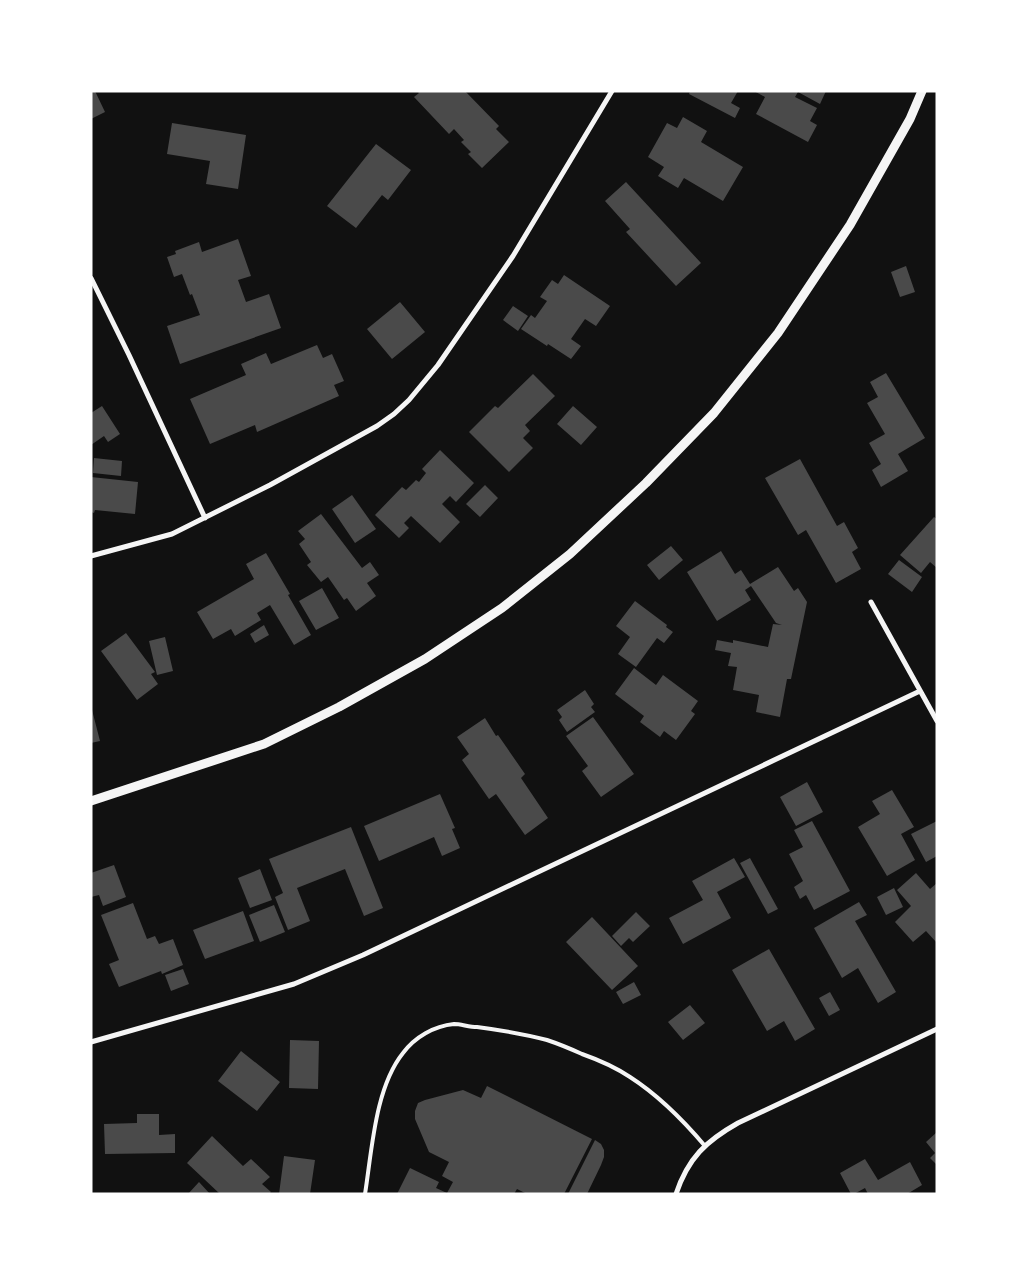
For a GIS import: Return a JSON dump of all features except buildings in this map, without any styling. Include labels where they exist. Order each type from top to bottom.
[{"type":"street","points":[[91,556],[172,534],[270,485],[377,426],[394,414],[409,400],[438,364],[512,256],[612,91]]},
{"type":"street","points":[[91,801],[105,798],[264,744],[339,707],[433,654],[502,608],[570,554],[646,483],[714,413],[778,333],[850,225],[910,119],[922,91]]},
{"type":"street","points":[[91,278],[129,355],[204,518]]},
{"type":"street","points":[[871,602],[937,721]]},
{"type":"street","points":[[91,1042],[294,984],[363,955],[920,691]]},
{"type":"street","points":[[676,1194],[682,1178],[692,1161],[720,1133],[937,1029]]},
{"type":"lane","points":[[365,1194],[377,1116],[384,1089],[394,1066],[402,1053],[422,1035],[434,1029],[455,1024],[500,1030],[548,1041],[602,1062],[652,1092],[705,1146]]}]
